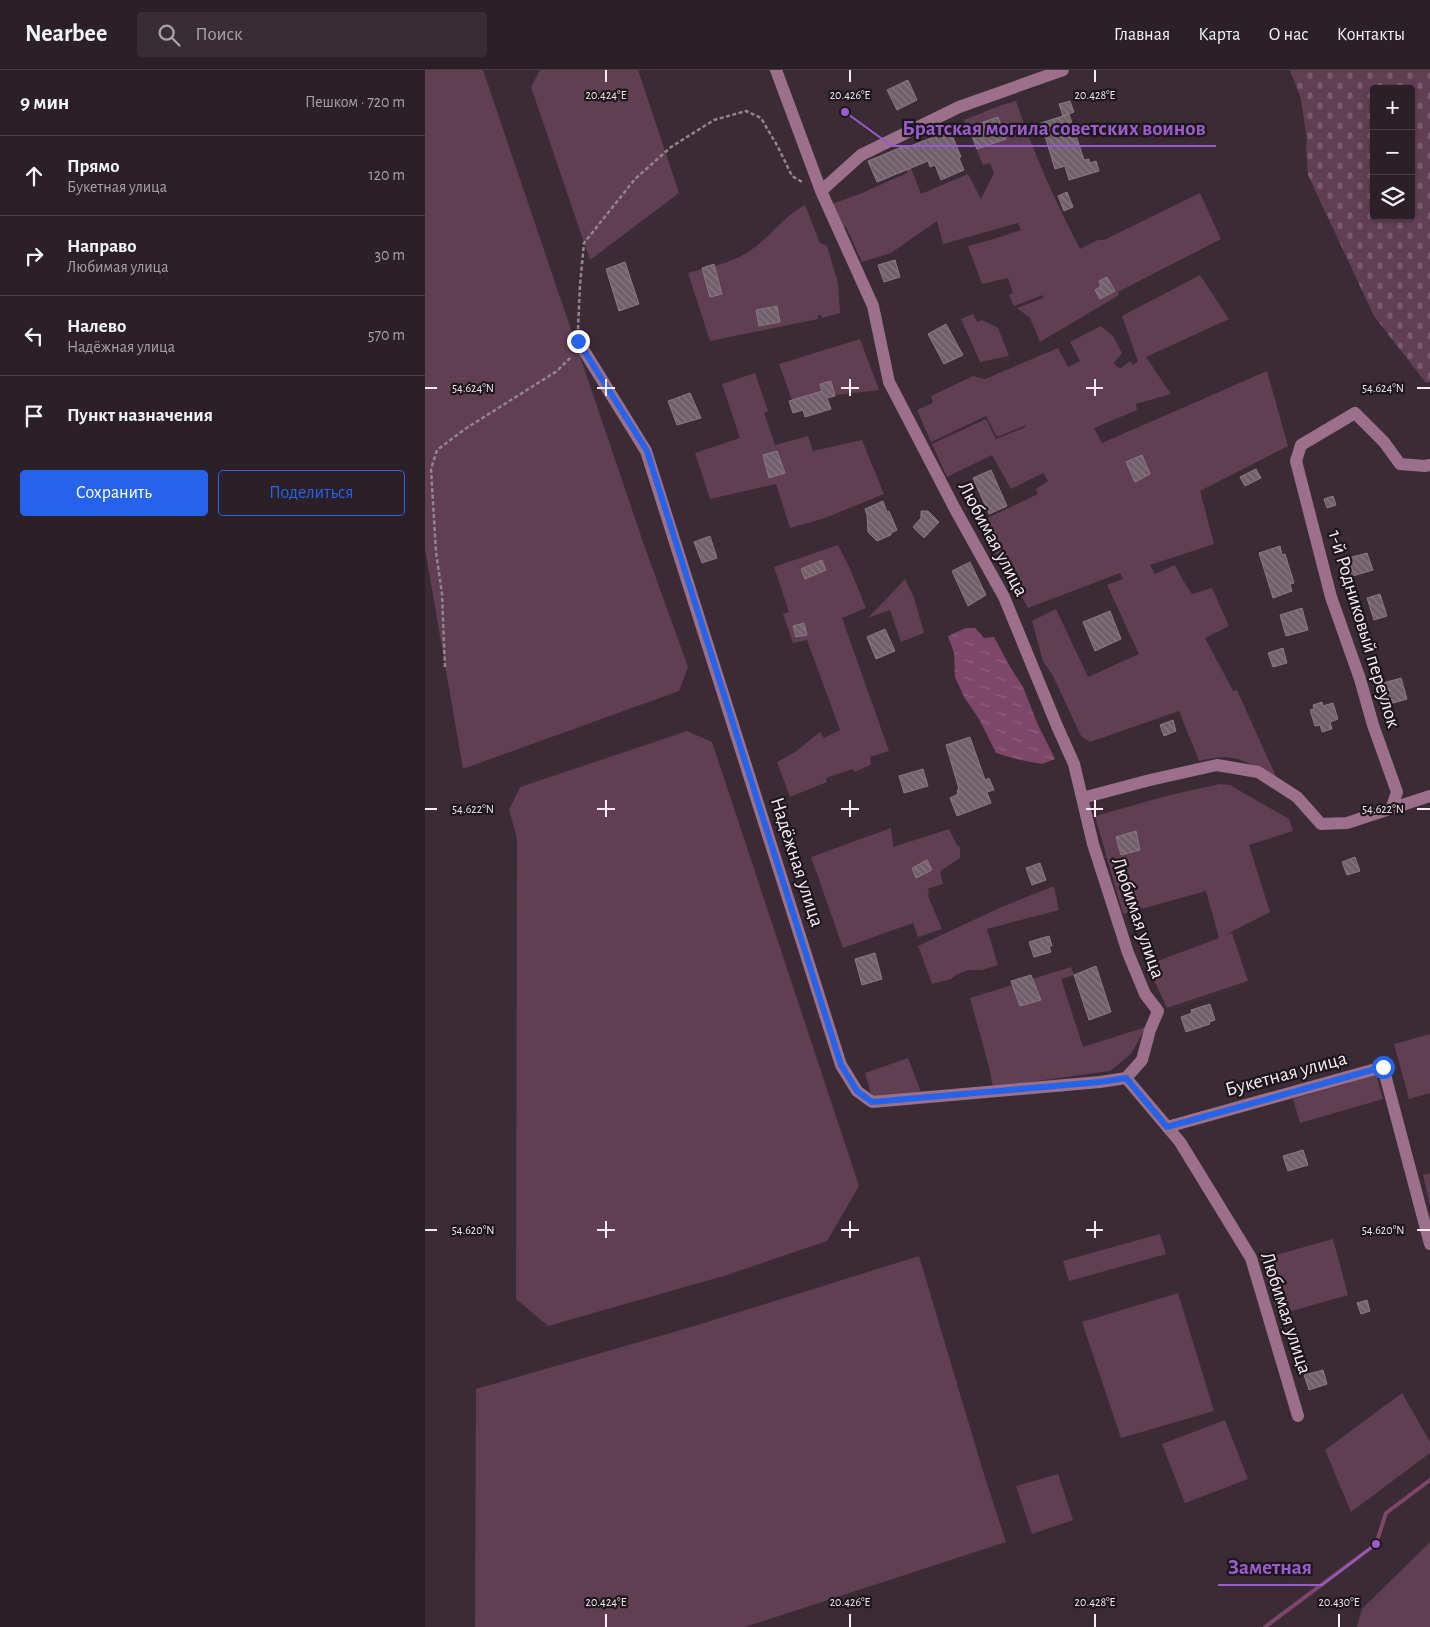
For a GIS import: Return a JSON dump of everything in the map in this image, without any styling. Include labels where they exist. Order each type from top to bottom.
[{"type":"street","name":"Любимая улица","points":[[775,70],[821,191],[873,306],[889,382],[1004,597],[1074,764],[1093,844],[1128,953],[1145,994],[1158,1011],[1150,1030],[1142,1060],[1126,1078],[1180,1142],[1251,1258],[1299,1416]]},
{"type":"street","points":[[821,191],[868,151],[959,107],[1063,70]]},
{"type":"street","name":"Надёжная улица","points":[[578,341],[647,451],[841,1065],[857,1091],[872,1102],[1100,1082],[1126,1078]]},
{"type":"street","name":"1-й Родниковый переулок","points":[[1392,807],[1397,792],[1331,597],[1296,461],[1301,445],[1355,413],[1384,442],[1400,464],[1430,465]]},
{"type":"street","points":[[1082,798],[1217,765],[1258,772],[1297,797],[1321,824],[1347,823],[1430,796]]},
{"type":"street","name":"Букетная улица","points":[[1167,1127],[1383,1067],[1430,1244]]},
{"type":"green space","points":[[425,70],[483,70],[643,542],[688,667],[679,691],[463,769],[425,549]]},
{"type":"green space","points":[[540,70],[638,70],[679,193],[590,260],[531,87]]},
{"type":"green space","points":[[1290,70],[1430,70],[1430,382],[1426,383],[1374,316],[1308,175],[1307,140],[1301,99]]},
{"type":"green space","points":[[1016,101],[1045,176],[1080,249],[1098,240],[1104,240],[1200,193],[1221,239],[1118,292],[1119,295],[1040,342],[1030,318],[1017,308],[1043,298],[1043,295],[1014,306],[1009,295],[1013,293],[1008,278],[982,284],[968,246],[1021,230],[1018,223],[943,244],[937,221],[891,253],[862,262],[846,227],[841,229],[832,204],[907,173],[907,170],[911,168],[921,194],[968,174],[981,199],[994,173],[990,163],[983,165],[964,120]]},
{"type":"green space","points":[[805,205],[820,243],[827,246],[838,283],[840,313],[822,318],[821,315],[818,316],[818,319],[710,341],[688,273],[721,264],[744,254],[758,245],[790,215]]},
{"type":"green space","points":[[1200,275],[1229,319],[1146,357],[1171,394],[1136,404],[1137,410],[1094,428],[1102,443],[1267,371],[1288,446],[1200,491],[1214,544],[1150,565],[1155,574],[1175,565],[1192,594],[1212,588],[1229,626],[1205,638],[1233,691],[1237,690],[1278,781],[1241,760],[1223,757],[1199,761],[1179,711],[1090,742],[1081,736],[1053,676],[1043,661],[1032,621],[1056,609],[1088,677],[1139,654],[1107,585],[1123,579],[1120,573],[1028,608],[1000,558],[989,546],[979,528],[981,525],[979,522],[1038,494],[1036,489],[1048,481],[1043,473],[1011,489],[992,455],[947,477],[932,444],[986,419],[996,439],[1024,428],[1026,425],[997,437],[986,416],[931,442],[917,410],[933,403],[931,396],[973,376],[985,379],[1058,348],[1068,367],[1080,361],[1070,342],[1101,326],[1113,336],[1122,353],[1114,363],[1120,369],[1130,361],[1133,365],[1138,361],[1122,316]]},
{"type":"green space","points":[[973,314],[977,322],[982,320],[998,328],[1009,356],[980,362],[961,319]]},
{"type":"green space","points":[[860,339],[879,390],[836,395],[811,403],[792,400],[779,364]]},
{"type":"green space","points":[[755,373],[768,411],[764,413],[775,445],[808,436],[813,451],[862,440],[884,494],[825,518],[790,528],[776,484],[710,499],[695,453],[740,438],[722,384]]},
{"type":"green space","points":[[838,545],[866,608],[842,618],[889,751],[870,757],[871,765],[854,772],[853,769],[826,778],[827,782],[790,797],[777,762],[795,752],[820,732],[824,738],[840,730],[807,640],[793,643],[783,614],[789,612],[774,567]]},
{"type":"green space","points":[[905,579],[914,598],[924,633],[901,642],[890,610],[868,618]]},
{"type":"green space","points":[[687,731],[712,742],[859,1186],[827,1241],[727,1275],[548,1326],[516,1299],[517,838],[509,810],[520,787]]},
{"type":"green space","points":[[1220,784],[1230,785],[1289,819],[1293,831],[1249,845],[1270,912],[1225,935],[1232,933],[1248,981],[1167,1008],[1147,965],[1219,938],[1206,891],[1123,914],[1095,816],[1170,795]]},
{"type":"green space","points":[[891,828],[893,847],[949,829],[957,845],[960,847],[960,858],[940,872],[943,884],[927,889],[929,891],[928,896],[942,929],[918,937],[913,923],[843,948],[811,857]]},
{"type":"green space","points":[[1054,886],[1059,910],[987,929],[998,965],[982,970],[968,970],[951,979],[932,984],[918,946],[997,909]]},
{"type":"green space","points":[[1071,967],[1074,975],[1061,979],[1083,1047],[1146,1027],[1131,1054],[1110,1071],[993,1087],[970,998]]},
{"type":"green space","points":[[1430,1034],[1430,1093],[1409,1099],[1394,1044]]},
{"type":"green space","points":[[908,1058],[924,1100],[874,1104],[865,1073]]},
{"type":"green space","points":[[1376,1075],[1383,1099],[1300,1123],[1293,1099]]},
{"type":"green space","points":[[1430,1173],[1430,1205],[1423,1175]]},
{"type":"green space","points":[[1160,1234],[1166,1254],[1069,1281],[1063,1261]]},
{"type":"green space","points":[[1333,1239],[1348,1295],[1278,1315],[1261,1259]]},
{"type":"green space","points":[[919,1256],[1006,1542],[745,1627],[475,1627],[476,1389],[691,1327]]},
{"type":"green space","points":[[1178,1293],[1214,1411],[1121,1438],[1082,1322]]},
{"type":"green space","points":[[1402,1393],[1430,1442],[1430,1453],[1351,1512],[1325,1450]]},
{"type":"green space","points":[[1225,1420],[1248,1479],[1185,1503],[1162,1444]]},
{"type":"green space","points":[[1058,1474],[1073,1520],[1032,1534],[1016,1486]]},
{"type":"green space","points":[[1430,1542],[1430,1627],[1357,1627],[1362,1609]]},
{"type":"water","points":[[966,628],[975,628],[984,638],[994,637],[1023,687],[1038,725],[1055,759],[1042,764],[996,753],[979,719],[964,697],[955,677],[954,653],[948,636]]},
{"type":"building","points":[[908,80],[917,100],[897,110],[887,90]]},
{"type":"building","points":[[1070,101],[1074,112],[1063,116],[1059,104]]},
{"type":"building","points":[[1069,114],[1084,160],[1089,159],[1090,163],[1096,161],[1099,171],[1069,180],[1065,166],[1055,169],[1041,123]]},
{"type":"building","points":[[998,117],[1006,139],[977,149],[969,127]]},
{"type":"building","points":[[950,130],[961,157],[959,158],[964,170],[941,180],[935,165],[930,167],[928,161],[877,182],[868,161]]},
{"type":"building","points":[[1067,192],[1073,207],[1064,211],[1058,196]]},
{"type":"building","points":[[895,260],[900,277],[884,282],[878,265]]},
{"type":"building","points":[[625,262],[639,304],[619,311],[606,269]]},
{"type":"building","points":[[714,264],[722,294],[710,297],[702,268]]},
{"type":"building","points":[[1107,277],[1115,291],[1100,299],[1095,290],[1101,286],[1099,281]]},
{"type":"building","points":[[777,306],[780,322],[759,326],[756,310]]},
{"type":"building","points":[[946,324],[963,355],[944,364],[928,334]]},
{"type":"building","points":[[831,381],[835,396],[827,398],[831,409],[805,417],[803,410],[793,413],[789,401],[822,391],[820,384]]},
{"type":"building","points":[[690,393],[701,418],[677,425],[668,401]]},
{"type":"building","points":[[777,451],[785,473],[769,478],[763,455]]},
{"type":"building","points":[[1142,455],[1150,474],[1135,482],[1126,462]]},
{"type":"building","points":[[1256,469],[1261,478],[1245,486],[1240,477]]},
{"type":"building","points":[[991,470],[1007,506],[989,514],[973,478]]},
{"type":"building","points":[[1333,496],[1336,505],[1327,508],[1324,499]]},
{"type":"building","points":[[883,501],[897,530],[877,541],[868,532],[865,509]]},
{"type":"building","points":[[921,511],[928,511],[939,522],[924,538],[913,527],[921,518]]},
{"type":"building","points":[[710,536],[717,558],[702,563],[694,542]]},
{"type":"building","points":[[1280,546],[1282,555],[1285,554],[1294,583],[1290,584],[1292,591],[1273,598],[1259,553]]},
{"type":"building","points":[[1367,553],[1373,570],[1346,578],[1341,560]]},
{"type":"building","points":[[822,560],[826,570],[805,579],[801,569]]},
{"type":"building","points":[[970,562],[986,595],[968,606],[952,571]]},
{"type":"building","points":[[1380,594],[1387,616],[1374,620],[1367,598]]},
{"type":"building","points":[[1302,608],[1308,630],[1286,636],[1280,615]]},
{"type":"building","points":[[1110,611],[1121,639],[1095,651],[1083,622]]},
{"type":"building","points":[[804,623],[807,635],[796,637],[793,626]]},
{"type":"building","points":[[885,629],[895,651],[876,659],[867,637]]},
{"type":"building","points":[[1283,648],[1287,663],[1273,667],[1268,653]]},
{"type":"building","points":[[1401,678],[1407,699],[1386,705],[1380,684]]},
{"type":"building","points":[[1322,702],[1323,706],[1333,703],[1338,719],[1330,722],[1332,729],[1322,732],[1320,725],[1315,726],[1310,710],[1314,709],[1313,705]]},
{"type":"building","points":[[1173,720],[1176,731],[1164,736],[1160,725]]},
{"type":"building","points":[[970,737],[985,780],[989,778],[994,790],[987,792],[991,803],[957,816],[950,798],[958,794],[957,790],[959,789],[946,745]]},
{"type":"building","points":[[923,769],[928,786],[904,793],[899,776]]},
{"type":"building","points":[[1136,831],[1140,850],[1121,855],[1116,837]]},
{"type":"building","points":[[1355,857],[1360,871],[1347,875],[1342,862]]},
{"type":"building","points":[[927,860],[932,870],[916,878],[912,868]]},
{"type":"building","points":[[1040,863],[1046,880],[1032,885],[1026,868]]},
{"type":"building","points":[[1049,936],[1052,946],[1049,946],[1051,952],[1034,957],[1029,942]]},
{"type":"building","points":[[875,953],[882,979],[862,985],[855,959]]},
{"type":"building","points":[[1096,966],[1111,1012],[1089,1020],[1074,975]]},
{"type":"building","points":[[1031,975],[1041,1000],[1020,1006],[1011,981]]},
{"type":"building","points":[[1210,1004],[1215,1020],[1209,1022],[1210,1024],[1186,1032],[1181,1017],[1192,1013],[1191,1010]]},
{"type":"building","points":[[1303,1150],[1308,1165],[1288,1171],[1283,1156]]},
{"type":"building","points":[[1367,1300],[1370,1311],[1361,1314],[1357,1303]]},
{"type":"building","points":[[1323,1370],[1327,1384],[1309,1390],[1304,1375]]},
{"type":"waterway","points":[[1265,1627],[1376,1544],[1386,1513],[1430,1480]]},
{"type":"place","name":"Братская могила советских воинов","points":[[845,112]]},
{"type":"place","name":"Заметная","points":[[1376,1544]]},
{"type":"route","points":[[578,341],[647,451],[841,1065],[857,1091],[872,1102],[1100,1082],[1126,1078],[1167,1127],[1383,1067]]}]
